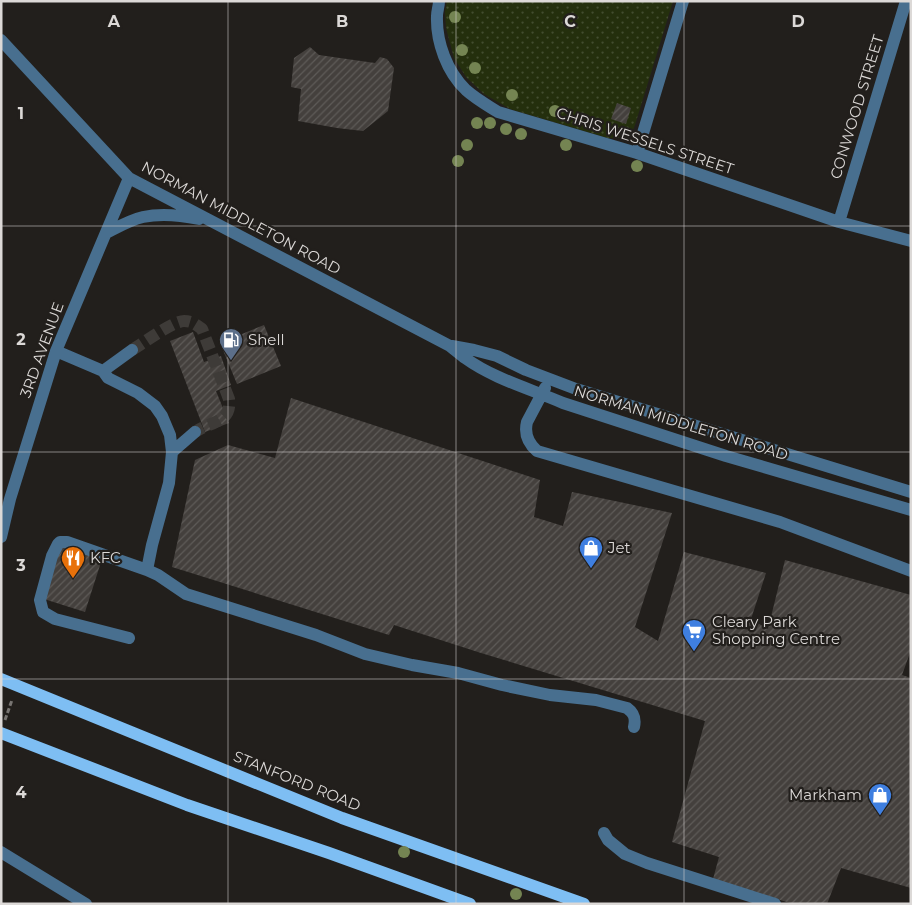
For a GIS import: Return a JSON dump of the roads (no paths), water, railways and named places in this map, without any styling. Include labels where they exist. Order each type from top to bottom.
[{"type":"main road","name":"STANFORD ROAD","points":[[1,679],[342,818],[584,904]]},
{"type":"main road","points":[[3,728],[187,805],[329,853],[470,904]]},
{"type":"street","name":"CHRIS WESSELS STREET","points":[[440,1],[437,16],[439,38],[446,60],[456,78],[466,90],[498,112],[637,153],[839,222],[911,241]]},
{"type":"street","points":[[637,153],[682,1]]},
{"type":"street","name":"CONWOOD STREET","points":[[839,222],[906,1]]},
{"type":"street","name":"NORMAN MIDDLETON ROAD","points":[[1,40],[129,178],[450,346],[466,359],[483,369],[563,404],[726,456],[911,510]]},
{"type":"street","name":"3RD AVENUE","points":[[1,537],[10,499],[56,351],[129,178]]},
{"type":"street","points":[[106,233],[141,217],[184,216],[211,221]]},
{"type":"street","name":"NORMAN MIDDLETON ROAD","points":[[450,346],[497,356],[551,380],[911,492]]},
{"type":"street","points":[[103,371],[132,350]]},
{"type":"street","points":[[56,351],[103,371],[108,378],[138,393],[155,406],[162,416],[170,435],[172,452],[169,483],[147,570]]},
{"type":"street","points":[[551,380],[526,426],[527,437],[537,451],[780,522],[911,571]]},
{"type":"street","points":[[172,452],[195,432]]},
{"type":"street","points":[[129,638],[54,619],[43,612],[40,600],[54,549],[60,542],[67,542],[147,570],[158,575],[186,594],[316,635],[365,654],[458,673],[550,695],[596,700],[627,708],[634,717],[634,727]]},
{"type":"street","points":[[604,833],[608,840],[625,854],[647,863],[775,904]]},
{"type":"street","points":[[1,852],[86,904]]},
{"type":"tunnel","points":[[132,350],[179,322],[189,322],[202,329],[229,399],[229,407],[224,417],[195,432]]},
{"type":"place","name":"Shell","points":[[231,361]]},
{"type":"place","name":"Jet","points":[[591,569]]},
{"type":"place","name":"KFC","points":[[73,579]]},
{"type":"place","name":"Cleary Park Shopping Centre","points":[[694,652]]},
{"type":"place","name":"Markham","points":[[880,816]]}]
